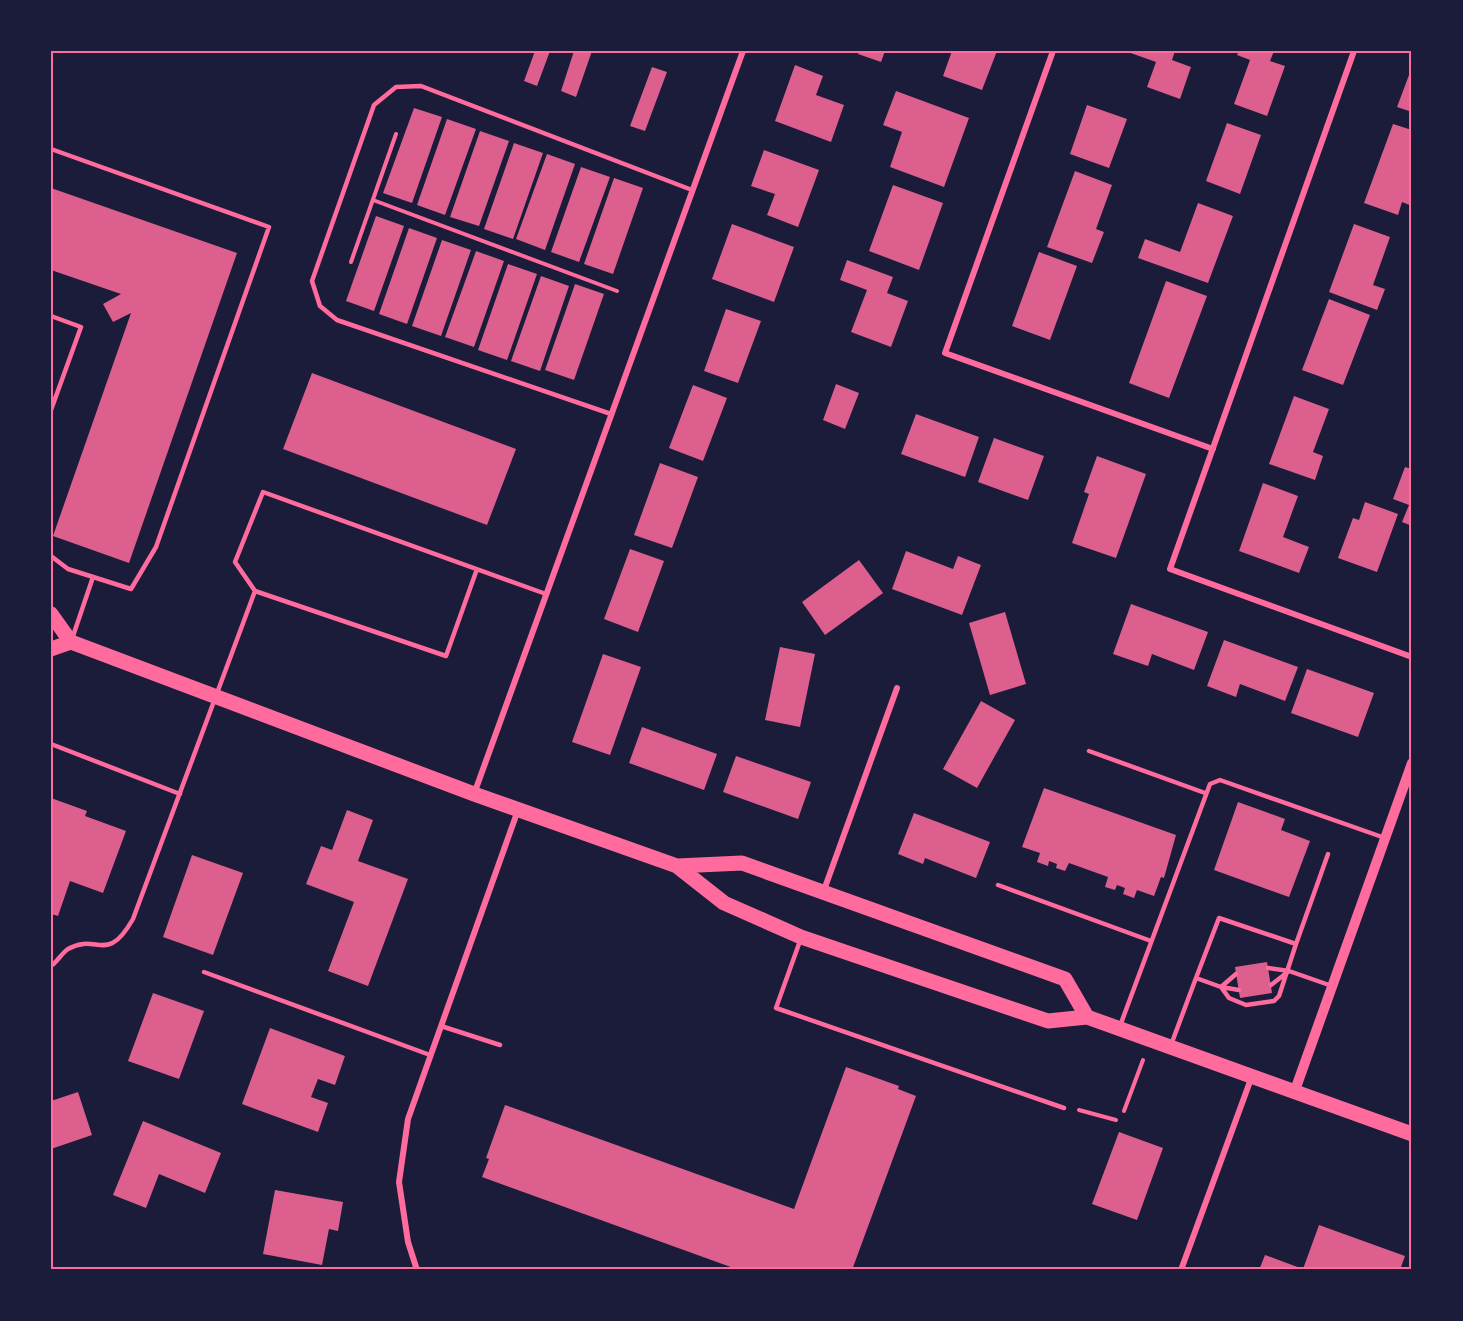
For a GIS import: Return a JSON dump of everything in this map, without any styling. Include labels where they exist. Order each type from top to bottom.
[{"type":"main road","points":[[51,614],[71,642],[474,794],[677,866],[724,903],[801,936],[1048,1021],[1087,1017],[1412,1134]]},
{"type":"main road","points":[[51,649],[71,642]]},
{"type":"main road","points":[[677,866],[742,863],[1065,979],[1087,1017]]},
{"type":"street","points":[[474,794],[743,51]]},
{"type":"street","points":[[1053,51],[945,353],[1213,449]]},
{"type":"street","points":[[1354,51],[1170,569],[1412,657]]},
{"type":"street","points":[[824,891],[897,688]]},
{"type":"street","points":[[1294,1093],[1412,763]]},
{"type":"street","points":[[417,1270],[408,1242],[399,1182],[408,1119],[518,810]]},
{"type":"street","points":[[1181,1270],[1252,1076]]},
{"type":"lane","points":[[611,414],[337,320],[320,306],[312,281],[375,105],[396,87],[421,86],[692,189]]},
{"type":"lane","points":[[51,149],[269,227],[156,547],[131,590],[68,569],[51,556]]},
{"type":"lane","points":[[51,316],[81,327],[51,410]]},
{"type":"lane","points":[[477,569],[446,656],[255,591],[235,562],[263,492],[477,569],[546,594]]},
{"type":"lane","points":[[71,642],[93,577]]},
{"type":"lane","points":[[51,966],[68,949],[85,945],[107,946],[122,939],[133,919],[255,591]]},
{"type":"lane","points":[[51,744],[180,794]]},
{"type":"lane","points":[[1089,751],[1205,793]]},
{"type":"lane","points":[[1119,1029],[1210,784],[1220,780],[1385,838]]},
{"type":"lane","points":[[1221,987],[1229,998],[1246,1005],[1274,1001],[1280,996],[1328,854]]},
{"type":"lane","points":[[998,885],[1151,941]]},
{"type":"lane","points":[[1170,1047],[1219,918],[1296,944]]},
{"type":"lane","points":[[801,936],[776,1008],[1064,1108]]},
{"type":"lane","points":[[1268,968],[1289,971],[1332,986]]},
{"type":"lane","points":[[1270,985],[1289,971]]},
{"type":"lane","points":[[204,972],[430,1055]]},
{"type":"lane","points":[[1221,987],[1236,974]]},
{"type":"lane","points":[[1196,978],[1221,987],[1239,990]]},
{"type":"lane","points":[[441,1026],[500,1045]]},
{"type":"path","points":[[351,262],[396,134]]},
{"type":"path","points":[[373,200],[617,291]]},
{"type":"path","points":[[1124,1111],[1150,1040]]},
{"type":"path","points":[[1064,1108],[1089,1111],[1116,1120]]},
{"type":"building","points":[[535,51],[550,51],[537,86],[524,81]]},
{"type":"building","points":[[574,51],[592,51],[576,97],[561,91]]},
{"type":"building","points":[[859,51],[885,51],[881,62],[858,54]]},
{"type":"building","points":[[952,51],[997,51],[982,90],[943,76]]},
{"type":"building","points":[[1125,51],[1175,51],[1172,60],[1191,67],[1180,99],[1147,87],[1156,62]]},
{"type":"building","points":[[1239,51],[1274,51],[1270,61],[1285,66],[1267,116],[1234,104],[1250,60],[1237,55]]},
{"type":"building","points":[[795,65],[823,76],[816,95],[844,105],[831,142],[775,121]]},
{"type":"building","points":[[652,67],[667,72],[645,131],[630,126]]},
{"type":"building","points":[[1412,67],[1412,112],[1397,107]]},
{"type":"building","points":[[896,91],[969,118],[944,187],[890,167],[902,132],[883,125]]},
{"type":"building","points":[[1087,105],[1127,119],[1109,168],[1070,154]]},
{"type":"building","points":[[414,108],[442,117],[412,203],[383,193]]},
{"type":"building","points":[[447,119],[476,129],[445,215],[417,205]]},
{"type":"building","points":[[1227,123],[1261,135],[1240,194],[1206,181]]},
{"type":"building","points":[[1393,124],[1412,130],[1412,206],[1402,202],[1398,215],[1364,203]]},
{"type":"building","points":[[480,131],[509,141],[479,226],[450,217]]},
{"type":"building","points":[[514,143],[543,153],[513,239],[484,229]]},
{"type":"building","points":[[764,150],[819,170],[798,227],[767,215],[775,194],[751,186]]},
{"type":"building","points":[[547,154],[575,164],[545,250],[516,239]]},
{"type":"building","points":[[581,167],[610,177],[579,262],[551,252]]},
{"type":"building","points":[[1075,171],[1112,185],[1096,229],[1104,232],[1092,263],[1047,247]]},
{"type":"building","points":[[614,178],[643,188],[613,274],[584,264]]},
{"type":"building","points":[[893,185],[943,203],[919,270],[869,251]]},
{"type":"building","points":[[51,188],[237,253],[129,563],[53,536],[131,313],[113,322],[103,304],[121,294],[51,270]]},
{"type":"building","points":[[1198,203],[1233,216],[1208,283],[1138,258],[1145,239],[1180,252]]},
{"type":"building","points":[[376,216],[404,226],[374,311],[346,301]]},
{"type":"building","points":[[732,224],[794,247],[774,302],[712,279]]},
{"type":"building","points":[[1354,224],[1390,237],[1373,285],[1385,289],[1377,310],[1329,292]]},
{"type":"building","points":[[409,228],[437,238],[407,324],[379,314]]},
{"type":"building","points":[[442,240],[471,250],[441,336],[412,326]]},
{"type":"building","points":[[476,251],[504,261],[474,347],[445,337]]},
{"type":"building","points":[[1039,252],[1077,266],[1050,340],[1012,326]]},
{"type":"building","points":[[847,260],[893,277],[887,293],[908,301],[891,347],[851,332],[867,290],[840,280]]},
{"type":"building","points":[[508,264],[537,274],[507,360],[478,350]]},
{"type":"building","points":[[541,276],[569,286],[540,371],[511,361]]},
{"type":"building","points":[[1166,281],[1207,296],[1169,398],[1129,383]]},
{"type":"building","points":[[575,284],[604,294],[574,380],[545,370]]},
{"type":"building","points":[[1329,299],[1370,315],[1343,385],[1302,370]]},
{"type":"building","points":[[726,309],[761,321],[738,383],[704,371]]},
{"type":"building","points":[[312,373],[516,449],[487,525],[283,449]]},
{"type":"building","points":[[836,384],[859,393],[845,429],[823,420]]},
{"type":"building","points":[[693,385],[727,398],[703,461],[669,448]]},
{"type":"building","points":[[1294,396],[1329,409],[1313,452],[1323,456],[1315,480],[1269,464]]},
{"type":"building","points":[[916,414],[979,437],[965,477],[901,454]]},
{"type":"building","points":[[994,438],[1044,456],[1028,500],[978,482]]},
{"type":"building","points":[[1097,456],[1146,474],[1116,558],[1072,543],[1089,494],[1084,492]]},
{"type":"building","points":[[660,463],[698,477],[672,548],[634,535]]},
{"type":"building","points":[[1405,467],[1412,469],[1412,526],[1402,522],[1409,505],[1393,499]]},
{"type":"building","points":[[1263,483],[1298,496],[1283,537],[1309,547],[1299,573],[1239,551]]},
{"type":"building","points":[[1365,502],[1398,514],[1377,572],[1338,558],[1353,518],[1359,520]]},
{"type":"building","points":[[630,549],[664,561],[638,632],[604,619]]},
{"type":"building","points":[[906,551],[953,569],[958,556],[981,565],[962,615],[892,589]]},
{"type":"building","points":[[859,560],[883,593],[825,635],[802,602]]},
{"type":"building","points":[[1131,604],[1208,632],[1194,670],[1152,654],[1148,666],[1113,654]]},
{"type":"building","points":[[1005,612],[1026,684],[990,695],[969,623]]},
{"type":"building","points":[[1224,640],[1298,667],[1285,701],[1240,684],[1236,697],[1207,686]]},
{"type":"building","points":[[780,647],[815,654],[800,727],[765,720]]},
{"type":"building","points":[[603,654],[641,667],[610,755],[572,742]]},
{"type":"building","points":[[1307,669],[1374,693],[1358,737],[1291,713]]},
{"type":"building","points":[[981,701],[1015,720],[977,788],[943,769]]},
{"type":"building","points":[[642,727],[717,754],[704,790],[629,763]]},
{"type":"building","points":[[736,756],[811,782],[798,819],[723,792]]},
{"type":"building","points":[[1044,788],[1176,835],[1164,878],[1161,877],[1154,896],[1137,890],[1134,898],[1123,894],[1125,888],[1117,885],[1115,890],[1105,887],[1108,877],[1069,863],[1065,871],[1056,868],[1057,864],[1049,861],[1048,866],[1037,862],[1040,853],[1022,847]]},
{"type":"building","points":[[51,798],[87,811],[85,816],[126,831],[103,893],[70,881],[58,916],[51,914]]},
{"type":"building","points":[[1238,802],[1285,819],[1281,830],[1310,841],[1289,897],[1214,870]]},
{"type":"building","points":[[347,810],[373,820],[358,861],[408,879],[368,986],[328,971],[354,902],[306,884],[321,846],[332,850]]},
{"type":"building","points":[[914,813],[990,842],[976,878],[925,858],[923,864],[898,854]]},
{"type":"building","points":[[192,855],[243,873],[213,955],[163,937]]},
{"type":"building","points":[[1267,962],[1272,993],[1240,998],[1235,967]]},
{"type":"building","points":[[153,993],[204,1011],[179,1079],[128,1061]]},
{"type":"building","points":[[270,1028],[345,1056],[335,1085],[318,1079],[311,1097],[328,1103],[318,1132],[242,1104]]},
{"type":"building","points":[[846,1067],[899,1086],[898,1089],[916,1096],[852,1270],[739,1270],[482,1177],[489,1159],[486,1158],[505,1105],[794,1209]]},
{"type":"building","points":[[78,1092],[92,1135],[51,1149],[51,1101]]},
{"type":"building","points":[[143,1121],[221,1153],[205,1193],[159,1174],[146,1208],[113,1195]]},
{"type":"building","points":[[1119,1132],[1163,1148],[1137,1220],[1092,1204]]},
{"type":"building","points":[[275,1190],[343,1202],[338,1231],[329,1229],[322,1265],[263,1254]]},
{"type":"building","points":[[1319,1225],[1405,1256],[1400,1270],[1259,1270],[1265,1255],[1303,1269]]}]
